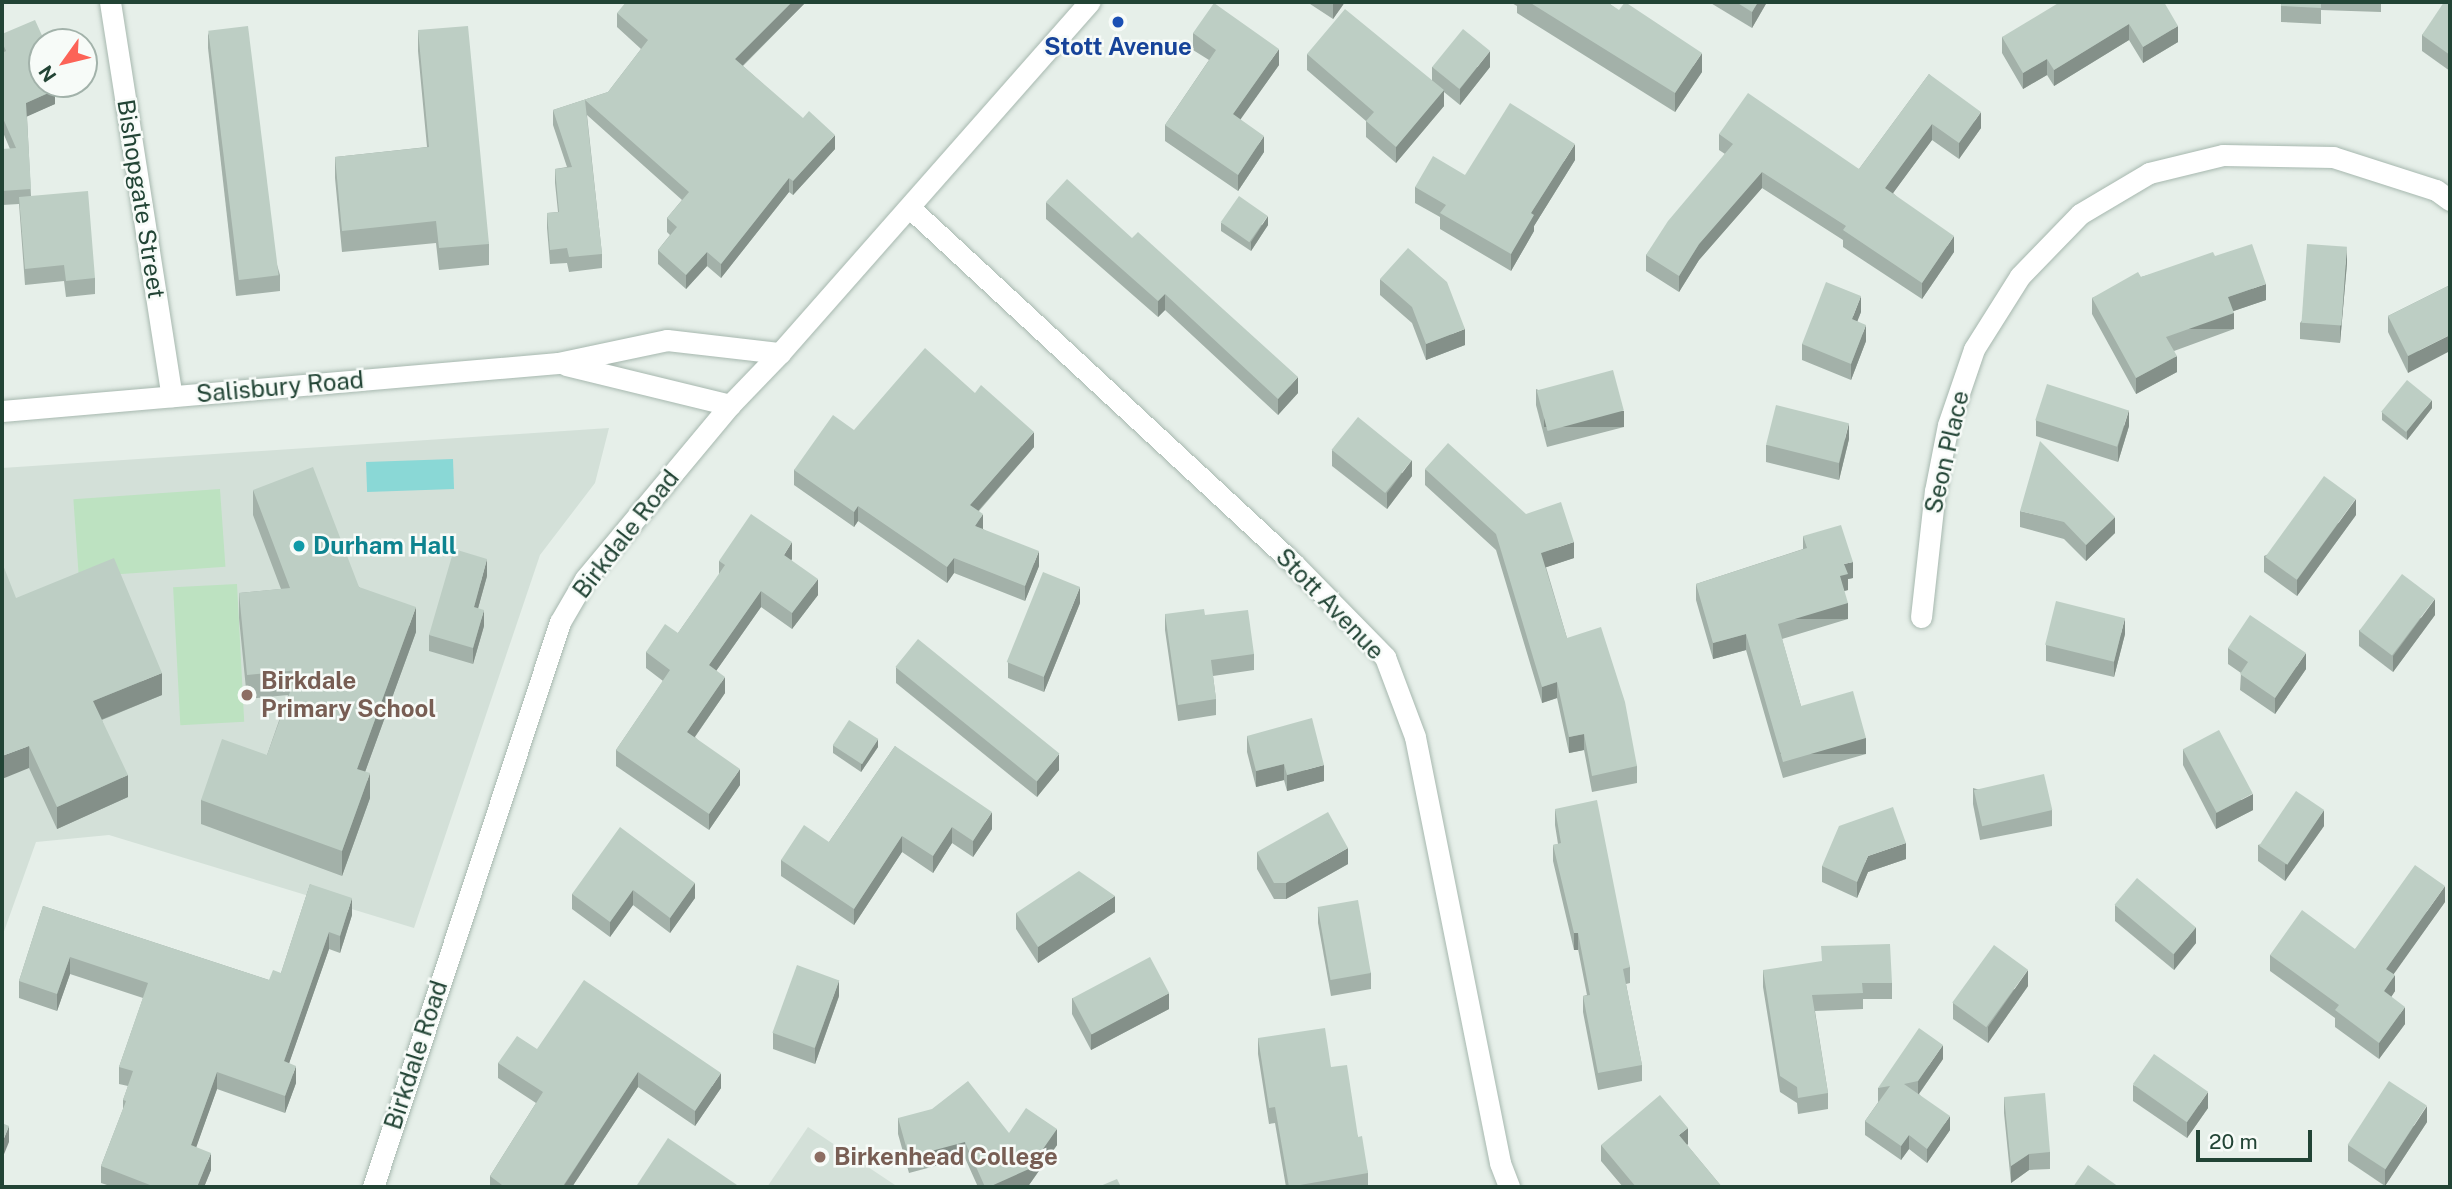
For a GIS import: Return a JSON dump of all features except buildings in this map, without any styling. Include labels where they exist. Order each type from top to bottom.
[{"type":"street","name":"Bishopgate Street","points":[[110,2],[172,396]]},
{"type":"street","name":"Birkdale Road","points":[[373,1187],[560,622],[586,579],[730,405],[780,353],[1089,2]]},
{"type":"street","name":"Seon Place","points":[[1921,617],[1938,478],[1948,425],[1974,349],[2020,276],[2080,214],[2149,173],[2223,155],[2333,157],[2436,190],[2450,200]]},
{"type":"street","name":"Stott Avenue","points":[[909,206],[1293,563],[1385,657],[1415,737],[1500,1163],[1508,1187]]},
{"type":"street","name":"Salisbury Road","points":[[2,411],[558,363],[667,340],[780,353]]},
{"type":"street","name":"Salisbury Road","points":[[558,363],[730,405]]},
{"type":"shaded area","name":"Birkdale Primary School","points":[[609,428],[595,483],[540,555],[414,928],[109,835],[36,842],[2,937],[2,468]]},
{"type":"shaded area","name":"Birkenhead College","points":[[808,1127],[898,1187],[767,1187]]},
{"type":"green space","points":[[220,489],[225,567],[79,577],[73,499]]},
{"type":"green space","points":[[237,584],[244,722],[180,725],[173,587]]},
{"type":"water","points":[[453,459],[454,489],[367,492],[366,462]]},
{"type":"place","name":"Stott Avenue","points":[[1118,22]]},
{"type":"place","name":"Durham Hall","points":[[299,546]]},
{"type":"place","name":"Birkdale Primary School","points":[[247,695]]},
{"type":"place","name":"Birkenhead College","points":[[820,1157]]}]
